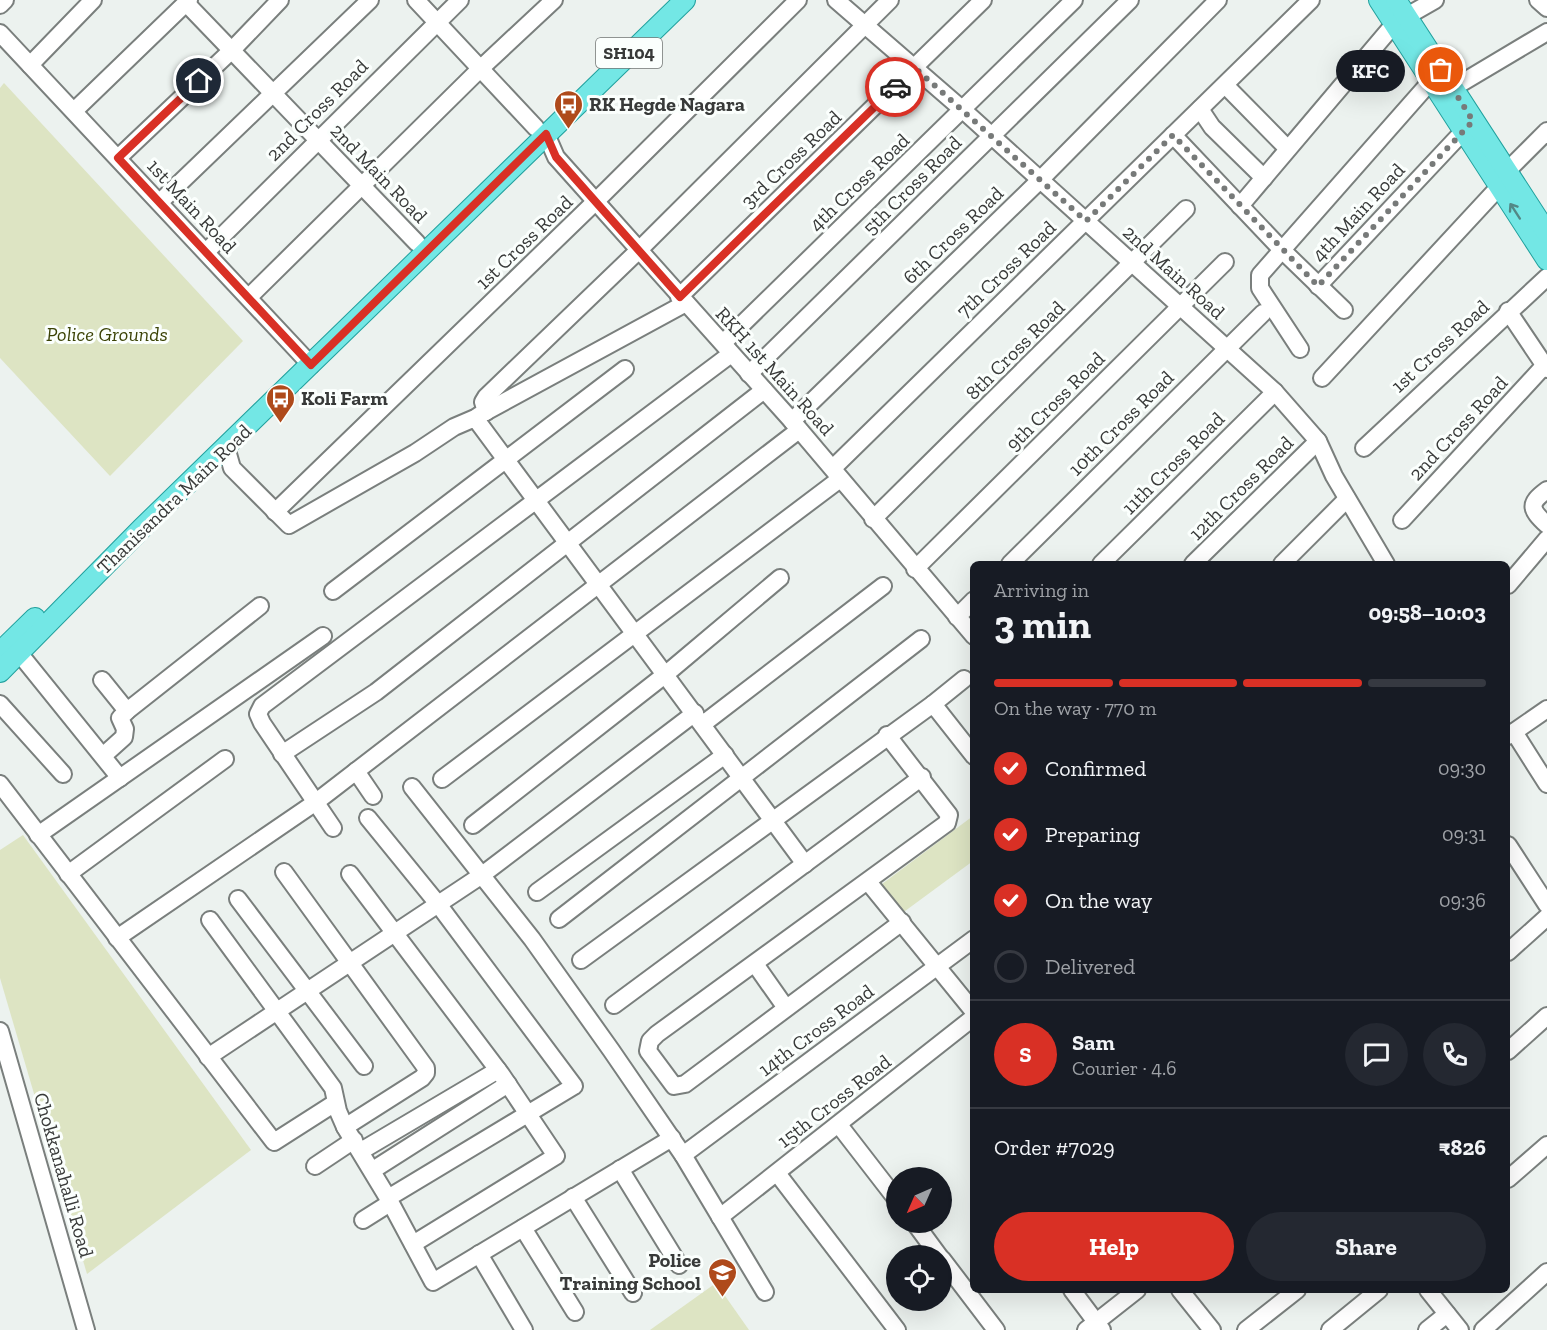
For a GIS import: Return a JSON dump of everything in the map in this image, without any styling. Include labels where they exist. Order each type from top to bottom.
[{"type":"main road","name":"Thanisandra Main Road","points":[[0,672],[9,652],[542,130],[665,0]]},
{"type":"main road","name":"Thanisandra Main Road","points":[[9,652],[226,447],[417,243],[685,0]]},
{"type":"main road","points":[[1378,0],[1399,13],[1453,88],[1468,125]]},
{"type":"main road","points":[[1399,13],[1431,81],[1468,125],[1503,179],[1547,260]]},
{"type":"main road","points":[[1503,179],[1547,232]]},
{"type":"street","points":[[0,5],[5,0]]},
{"type":"street","points":[[30,65],[93,0]]},
{"type":"street","points":[[118,158],[232,50],[280,0]]},
{"type":"street","points":[[159,202],[274,95],[370,0]]},
{"type":"street","name":"RKH 1st Main Road","points":[[416,0],[480,69],[542,130],[556,157],[764,390],[970,632]]},
{"type":"street","name":"2nd Cross Road","points":[[206,252],[317,139],[460,0]]},
{"type":"street","points":[[249,297],[480,69],[554,0]]},
{"type":"street","name":"1st Cross Road","points":[[275,512],[595,202],[798,0]]},
{"type":"street","name":"2nd Main Road","points":[[836,0],[963,110],[1275,392],[1312,447],[1329,465],[1380,561]]},
{"type":"street","points":[[805,864],[507,460],[481,415],[486,397],[639,250],[890,0]]},
{"type":"street","name":"3rd Cross Road","points":[[275,512],[289,525],[415,453],[454,427],[481,415],[682,300],[983,0]]},
{"type":"street","name":"4th Cross Road","points":[[282,754],[258,714],[262,706],[537,499],[727,348],[1074,0]]},
{"type":"street","name":"5th Cross Road","points":[[749,374],[1130,0]]},
{"type":"street","name":"6th Cross Road","points":[[117,938],[316,802],[600,585],[795,426],[1218,0]]},
{"type":"street","name":"7th Cross Road","points":[[442,779],[636,634],[836,474],[1086,221],[1311,0]]},
{"type":"street","points":[[1240,206],[1399,13],[1435,0]]},
{"type":"street","points":[[1538,0],[1547,8]]},
{"type":"street","points":[[74,111],[187,1]]},
{"type":"street","name":"2nd Main Road","points":[[187,1],[417,243]]},
{"type":"street","points":[[1453,88],[1547,32]]},
{"type":"street","name":"1st Main Road","points":[[0,33],[308,360]]},
{"type":"street","points":[[1300,350],[1260,288],[1258,281],[1260,275],[1431,81]]},
{"type":"street","points":[[1225,85],[1287,148]]},
{"type":"street","points":[[1200,110],[1212,127],[1264,178]]},
{"type":"street","name":"4th Main Road","points":[[1173,135],[1318,286],[1468,125]]},
{"type":"street","points":[[1322,378],[1547,131]]},
{"type":"street","name":"8th Cross Road","points":[[873,519],[1186,210]]},
{"type":"street","name":"9th Cross Road","points":[[915,569],[1225,262]]},
{"type":"street","name":"1st Cross Road","points":[[1364,448],[1547,277]]},
{"type":"street","points":[[1318,286],[1344,310]]},
{"type":"street","points":[[1508,311],[1546,368]]},
{"type":"street","name":"10th Cross Road","points":[[1013,561],[1263,313]]},
{"type":"street","name":"2nd Cross Road","points":[[1402,520],[1546,368]]},
{"type":"street","points":[[333,591],[625,369]]},
{"type":"street","points":[[333,828],[282,754],[376,692],[764,390]]},
{"type":"street","name":"11th Cross Road","points":[[1104,561],[1275,392]]},
{"type":"street","points":[[226,447],[232,468],[275,512]]},
{"type":"street","name":"12th Cross Road","points":[[1196,561],[1312,447]]},
{"type":"street","points":[[1547,490],[1534,500],[1532,506],[1535,514],[1547,525]]},
{"type":"street","points":[[1285,561],[1347,499]]},
{"type":"street","points":[[1510,583],[1547,539]]},
{"type":"street","points":[[473,825],[666,675],[780,578]]},
{"type":"street","points":[[208,1058],[482,875],[883,586]]},
{"type":"street","points":[[957,617],[970,604]]},
{"type":"street","points":[[104,755],[124,737],[125,729],[120,718],[127,711],[260,606]]},
{"type":"street","points":[[38,835],[323,636]]},
{"type":"street","points":[[559,919],[921,639]]},
{"type":"street","points":[[9,652],[104,755],[120,778]]},
{"type":"street","points":[[581,960],[887,735],[933,704],[964,679]]},
{"type":"street","points":[[102,680],[127,711]]},
{"type":"street","points":[[0,704],[63,774]]},
{"type":"street","points":[[933,704],[970,751]]},
{"type":"street","points":[[1546,779],[1511,734],[1547,709]]},
{"type":"street","points":[[887,735],[950,815],[948,824],[657,1034],[650,1041],[648,1051],[674,1086],[685,1084],[902,922]]},
{"type":"street","points":[[537,892],[725,755]]},
{"type":"street","points":[[68,874],[225,759]]},
{"type":"street","points":[[356,771],[373,796]]},
{"type":"street","points":[[614,1005],[922,777]]},
{"type":"street","points":[[0,784],[274,1142],[335,1103]]},
{"type":"street","points":[[411,787],[532,939],[672,1138],[765,1292]]},
{"type":"street","points":[[363,1220],[389,1200],[574,1086],[438,904],[368,818]]},
{"type":"street","points":[[1510,857],[1547,905]]},
{"type":"street","points":[[284,872],[349,964],[386,1011],[426,1073],[353,1140],[315,1166]]},
{"type":"street","points":[[350,874],[498,1070],[556,1156],[413,1244]]},
{"type":"street","points":[[869,883],[970,1009]]},
{"type":"street","points":[[238,899],[364,1066]]},
{"type":"street","points":[[1510,950],[1547,917]]},
{"type":"street","points":[[210,920],[333,1088],[335,1103],[353,1140],[373,1170],[433,1282],[672,1138]]},
{"type":"street","name":"14th Cross Road","points":[[683,1155],[970,942]]},
{"type":"street","points":[[755,964],[786,1008]]},
{"type":"street","points":[[1510,1048],[1547,1016]]},
{"type":"street","name":"15th Cross Road","points":[[720,1217],[839,1125],[970,1017]]},
{"type":"street","name":"Chokkanahalli Road","points":[[0,1031],[86,1330]]},
{"type":"street","points":[[353,1140],[498,1070]]},
{"type":"street","points":[[373,1170],[508,1084]]},
{"type":"street","points":[[839,1125],[886,1186]]},
{"type":"street","points":[[1510,1177],[1547,1145]]},
{"type":"street","points":[[620,1169],[679,1265]]},
{"type":"street","points":[[777,1173],[897,1330]]},
{"type":"street","points":[[573,1197],[633,1293]]},
{"type":"street","points":[[523,1228],[575,1312]]},
{"type":"street","points":[[922,1233],[932,1245]]},
{"type":"street","points":[[479,1254],[524,1330]]},
{"type":"street","points":[[952,1272],[996,1330]]},
{"type":"street","points":[[1483,1330],[1547,1272]]},
{"type":"street","points":[[1074,1293],[1095,1328],[1134,1293]]},
{"type":"street","points":[[1182,1293],[1212,1330]]},
{"type":"street","points":[[1246,1330],[1293,1293]]},
{"type":"street","points":[[1330,1330],[1375,1293]]},
{"type":"street","points":[[1430,1293],[1460,1330]]},
{"type":"street","points":[[1427,1330],[1447,1314]]},
{"type":"green space","name":"Police Grounds","points":[[4,83],[243,341],[110,476],[0,358],[0,88]]},
{"type":"green space","points":[[970,818],[970,863],[901,914],[878,887]]},
{"type":"green space","points":[[23,835],[251,1150],[87,1274],[0,978],[0,850]]},
{"type":"green space","points":[[716,1283],[749,1330],[650,1330]]},
{"type":"way so far","points":[[895,87],[915,68],[1086,221],[1173,135],[1318,286],[1462,130],[1473,121],[1441,70]]},
{"type":"place","name":"KFC","points":[[1441,70]]},
{"type":"place","name":"RK Hegde Nagara","points":[[568,130]]},
{"type":"place","name":"Koli Farm","points":[[280,424]]},
{"type":"place","name":"Police Training School","points":[[722,1298]]},
{"type":"route","points":[[199,81],[118,158],[311,365],[546,134],[556,157],[680,297],[895,87]]}]
